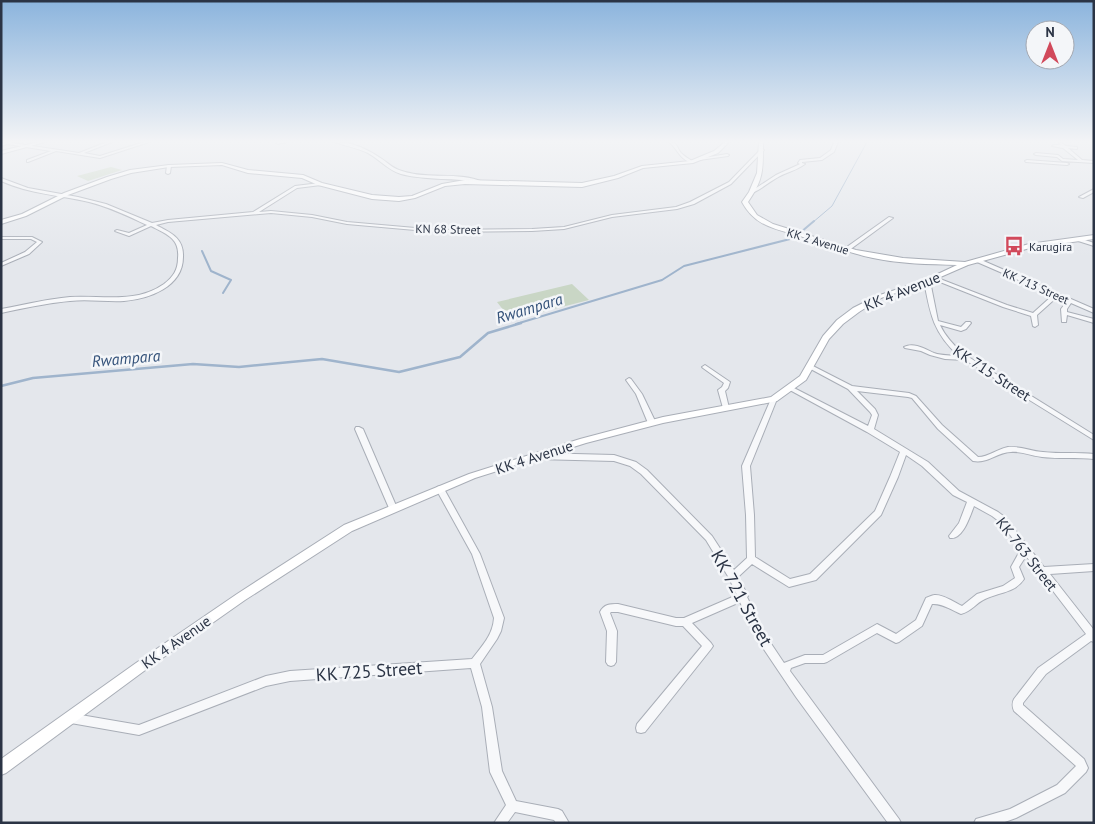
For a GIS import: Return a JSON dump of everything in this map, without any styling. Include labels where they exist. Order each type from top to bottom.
[{"type":"main road","points":[[1,222],[24,215],[60,196],[103,180]]},
{"type":"main road","points":[[311,180],[384,198],[413,197],[450,184],[481,182],[576,186],[601,180]]},
{"type":"main road","name":"KK 2 Avenue","points":[[757,180],[745,202],[748,211],[760,220],[780,229],[846,250],[886,259],[966,264]]},
{"type":"main road","name":"KK 4 Avenue","points":[[1,768],[68,718],[286,566],[348,528],[472,476],[614,432],[774,399],[803,378],[826,338],[856,310],[879,297],[930,280],[966,264],[1030,246],[1094,237]]},
{"type":"street","points":[[1,311],[68,299],[126,299],[138,297],[166,285],[180,270],[181,259],[180,246],[171,235],[150,225],[104,205],[23,190],[4,180]]},
{"type":"street","points":[[474,180],[481,182]]},
{"type":"street","name":"KN 68 Street","points":[[117,231],[132,234],[150,225],[179,220],[252,214],[295,214],[346,223],[438,231],[564,228],[612,216],[677,208],[732,180]]},
{"type":"street","points":[[752,192],[771,180]]},
{"type":"street","points":[[252,214],[288,191],[302,186],[320,184]]},
{"type":"street","points":[[1082,197],[1094,190]]},
{"type":"street","points":[[846,250],[892,218]]},
{"type":"street","points":[[1,238],[32,238],[40,242],[27,253],[1,265]]},
{"type":"street","points":[[1077,239],[1094,245]]},
{"type":"street","name":"KK 713 Street","points":[[979,261],[1094,311]]},
{"type":"street","points":[[930,280],[1034,315]]},
{"type":"street","name":"KK 715 Street","points":[[930,280],[935,322],[945,341],[967,358],[1094,438]]},
{"type":"street","points":[[1034,315],[1056,295]]},
{"type":"street","points":[[1064,321],[1064,309],[1070,301]]},
{"type":"street","points":[[1064,313],[1094,321]]},
{"type":"street","points":[[1034,315],[1035,325]]},
{"type":"street","points":[[935,322],[962,328],[968,323]]},
{"type":"street","points":[[907,347],[923,349],[932,354],[945,357],[967,358]]},
{"type":"street","points":[[809,366],[850,388],[873,411],[875,415],[870,430]]},
{"type":"street","points":[[704,367],[727,382],[725,388],[721,390],[726,408]]},
{"type":"street","points":[[629,380],[639,394],[652,423]]},
{"type":"street","name":"KK 763 Street","points":[[790,388],[870,430],[903,452],[932,468],[956,493],[1003,520],[1093,637]]},
{"type":"street","points":[[850,388],[914,397],[940,427],[961,447],[980,460],[1005,450],[1017,450],[1040,455],[1083,455],[1094,457]]},
{"type":"street","points":[[732,576],[751,559],[746,466],[774,399]]},
{"type":"street","points":[[359,429],[393,508]]},
{"type":"street","points":[[751,559],[788,583],[813,577],[878,513],[903,452]]},
{"type":"street","name":"KK 721 Street","points":[[536,456],[614,458],[633,464],[644,472],[678,506],[709,538],[743,596],[760,636],[895,823]]},
{"type":"street","points":[[440,489],[476,554],[499,618],[499,627],[494,638],[476,663],[487,707],[496,772],[512,806]]},
{"type":"street","points":[[953,536],[963,524],[971,502]]},
{"type":"street","points":[[785,671],[788,665],[805,659],[824,659],[877,628],[896,639],[919,623],[929,601],[934,599],[964,610],[982,596],[1000,592],[1020,579],[1015,567],[1025,550]]},
{"type":"street","points":[[1041,571],[1094,567]]},
{"type":"street","points":[[611,662],[612,631],[605,612],[608,608],[618,608],[676,622],[685,622],[743,596]]},
{"type":"street","points":[[640,728],[708,646],[685,622]]},
{"type":"street","points":[[980,823],[1012,814],[1060,789],[1082,768],[1080,763],[1018,707],[1018,702],[1042,671],[1093,637]]},
{"type":"street","name":"KK 725 Street","points":[[68,718],[139,730],[266,681],[290,676],[476,663]]},
{"type":"street","points":[[500,823],[512,806]]},
{"type":"street","points":[[512,806],[558,816],[563,823]]},
{"type":"green space","points":[[572,284],[589,300],[511,320],[497,302]]},
{"type":"waterway","name":"Rwampara","points":[[812,223],[832,206],[846,180]]},
{"type":"waterway","name":"Rwampara","points":[[516,324],[662,280],[684,266],[794,238],[814,221]]},
{"type":"waterway","points":[[202,251],[211,271],[231,280],[223,293]]},
{"type":"waterway","name":"Rwampara","points":[[1,386],[33,378],[193,364],[239,367],[322,359],[399,372],[460,357],[488,333],[521,323]]},
{"type":"place","name":"Karugira","points":[[1014,246]]}]
